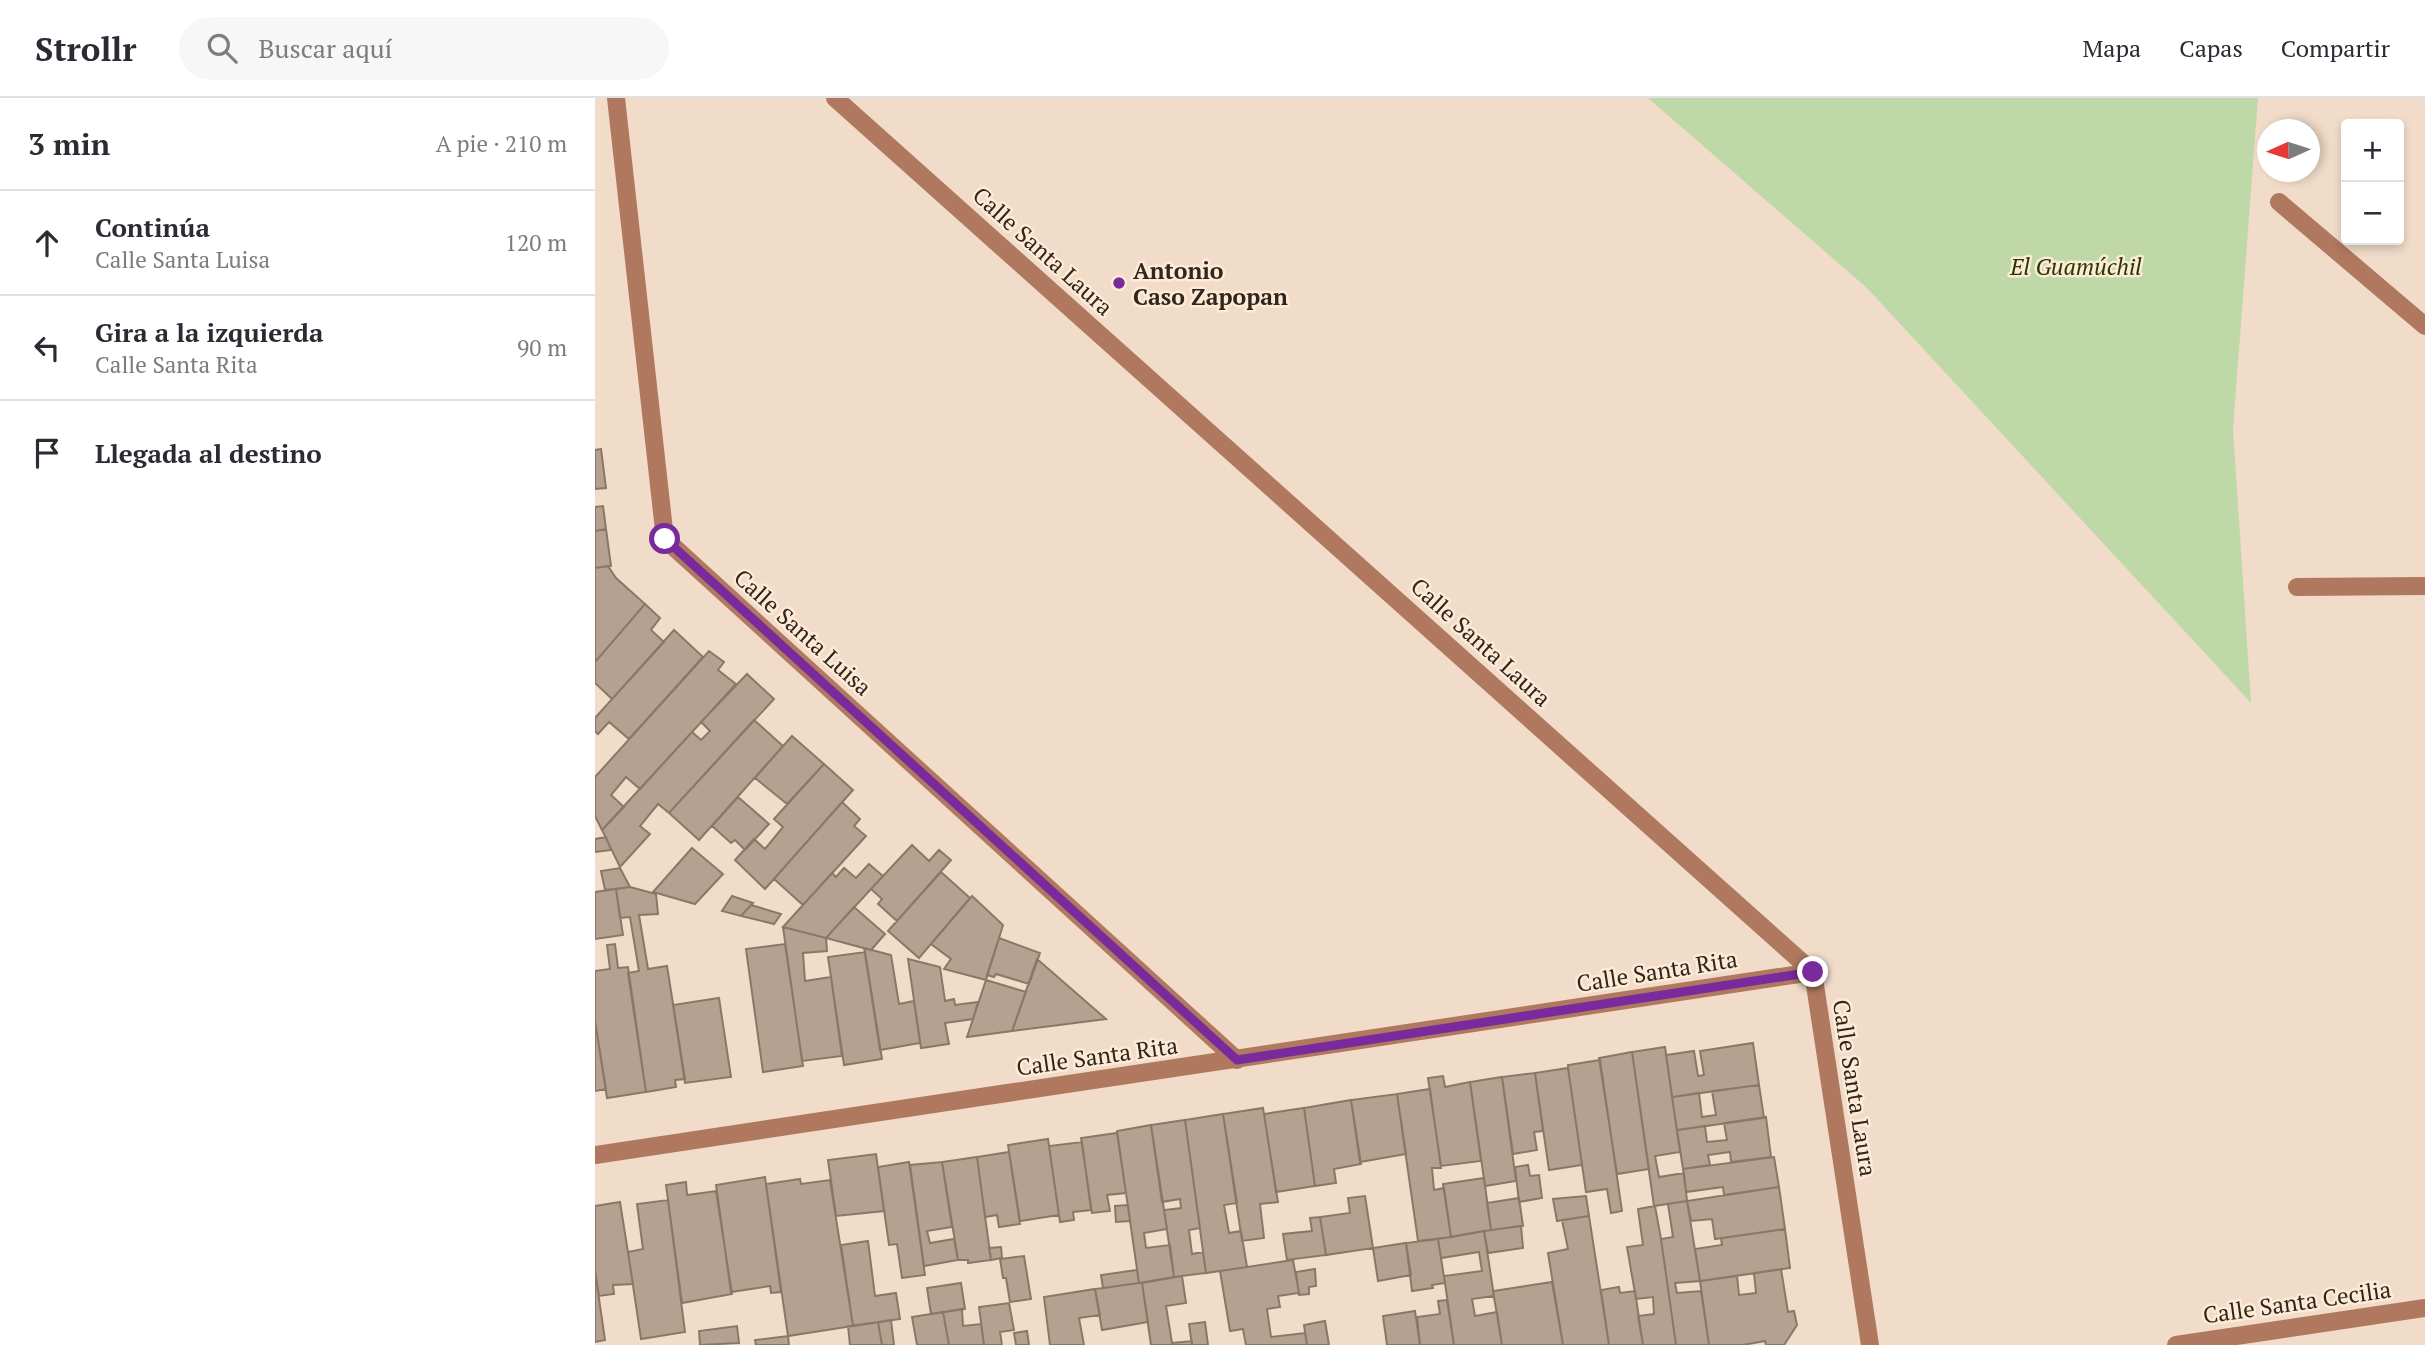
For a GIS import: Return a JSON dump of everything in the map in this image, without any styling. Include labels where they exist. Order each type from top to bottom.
[{"type":"street","name":"Calle Santa Luisa","points":[[616,98],[665,539],[1237,1060]]},
{"type":"street","name":"Calle Santa Laura","points":[[835,98],[1813,972],[1870,1345]]},
{"type":"street","points":[[2279,202],[2425,326]]},
{"type":"street","points":[[2297,587],[2425,586]]},
{"type":"street","name":"Calle Santa Rita","points":[[595,1155],[1813,972]]},
{"type":"street","name":"Calle Santa Cecilia","points":[[2176,1345],[2425,1308]]},
{"type":"green space","name":"El Guamúchil","points":[[1648,98],[2258,98],[2233,429],[2251,703],[1867,288]]},
{"type":"building","points":[[601,449],[606,488],[595,489],[595,450]]},
{"type":"building","points":[[603,506],[606,529],[595,531],[595,507]]},
{"type":"building","points":[[606,529],[611,566],[595,568],[595,531]]},
{"type":"building","points":[[608,566],[616,578],[645,604],[595,662],[595,568]]},
{"type":"building","points":[[645,604],[660,618],[651,630],[664,642],[612,699],[595,683],[595,662]]},
{"type":"building","points":[[674,630],[703,657],[629,739],[609,722],[598,734],[595,731],[595,718]]},
{"type":"building","points":[[709,651],[724,662],[718,670],[736,684],[640,789],[626,777],[611,795],[624,807],[602,830],[595,816],[595,777]]},
{"type":"building","points":[[747,674],[774,699],[669,813],[658,804],[640,826],[650,834],[620,867],[602,830],[692,732],[701,740],[710,731],[701,722]]},
{"type":"building","points":[[754,720],[783,746],[699,840],[669,813]]},
{"type":"building","points":[[792,736],[824,764],[787,804],[755,778]]},
{"type":"building","points":[[824,764],[853,790],[765,889],[735,860],[754,839],[765,849],[783,827],[774,819]]},
{"type":"building","points":[[738,797],[769,824],[745,850],[735,840],[731,843],[712,826]]},
{"type":"building","points":[[842,802],[860,819],[854,826],[866,836],[803,905],[774,879]]},
{"type":"building","points":[[606,837],[611,850],[595,852],[595,839]]},
{"type":"building","points":[[912,845],[929,861],[939,850],[951,860],[897,921],[878,904],[882,899],[871,889]]},
{"type":"building","points":[[692,848],[723,874],[695,904],[653,892]]},
{"type":"building","points":[[869,864],[883,876],[826,938],[783,927],[832,873],[836,877],[844,868],[856,878]]},
{"type":"building","points":[[620,868],[630,887],[605,890],[601,871]]},
{"type":"building","points":[[941,872],[970,898],[919,958],[888,931]]},
{"type":"building","points":[[630,887],[656,894],[658,914],[639,915],[648,969],[667,966],[685,1079],[675,1080],[676,1087],[646,1092],[628,973],[639,971],[630,917],[620,918],[616,889]]},
{"type":"building","points":[[616,889],[623,935],[595,939],[595,892]]},
{"type":"building","points":[[732,896],[753,903],[741,916],[722,911]]},
{"type":"building","points":[[972,896],[1003,925],[986,980],[944,969],[951,959],[931,944]]},
{"type":"building","points":[[751,905],[781,914],[774,924],[741,916]]},
{"type":"building","points":[[854,907],[885,934],[871,950],[826,938]]},
{"type":"building","points":[[783,927],[826,938],[827,951],[803,953],[805,981],[831,977],[842,1056],[802,1061]]},
{"type":"building","points":[[999,938],[1040,953],[1029,984],[996,974],[994,977],[987,975]]},
{"type":"building","points":[[615,944],[618,968],[628,967],[646,1092],[607,1098],[595,1021],[595,971],[610,969],[607,945]]},
{"type":"building","points":[[785,944],[803,1066],[763,1072],[746,949]]},
{"type":"building","points":[[864,948],[891,955],[899,1004],[914,1001],[920,1043],[880,1050]]},
{"type":"building","points":[[865,952],[882,1059],[844,1065],[828,957]]},
{"type":"building","points":[[908,959],[940,967],[945,1001],[954,999],[955,1005],[978,1002],[973,1019],[945,1023],[949,1044],[921,1048]]},
{"type":"building","points":[[1037,959],[1106,1019],[1012,1031]]},
{"type":"building","points":[[986,980],[1026,992],[1012,1031],[967,1037]]},
{"type":"building","points":[[719,998],[731,1077],[685,1083],[673,1005]]},
{"type":"building","points":[[595,1021],[606,1089],[595,1091]]},
{"type":"building","points":[[1753,1043],[1759,1085],[1672,1097],[1666,1055],[1694,1051],[1698,1076],[1704,1075],[1700,1051]]},
{"type":"building","points":[[1665,1047],[1680,1152],[1655,1156],[1659,1177],[1684,1173],[1687,1201],[1654,1206],[1632,1052]]},
{"type":"building","points":[[1632,1052],[1649,1169],[1617,1174],[1599,1058]]},
{"type":"building","points":[[1600,1060],[1622,1211],[1611,1213],[1607,1189],[1586,1192],[1568,1068],[1568,1065]]},
{"type":"building","points":[[1568,1068],[1582,1165],[1549,1170],[1535,1073]]},
{"type":"building","points":[[1535,1073],[1543,1131],[1534,1132],[1537,1150],[1513,1154],[1502,1077]]},
{"type":"building","points":[[1443,1076],[1445,1087],[1470,1082],[1481,1161],[1441,1166],[1428,1078]]},
{"type":"building","points":[[1502,1077],[1516,1181],[1485,1186],[1470,1082]]},
{"type":"building","points":[[1759,1085],[1764,1118],[1677,1130],[1672,1097],[1699,1093],[1702,1117],[1716,1115],[1712,1091]]},
{"type":"building","points":[[1430,1089],[1441,1168],[1432,1168],[1434,1190],[1444,1188],[1451,1237],[1418,1241],[1397,1094]]},
{"type":"building","points":[[1397,1094],[1406,1154],[1360,1162],[1351,1100]]},
{"type":"building","points":[[1351,1100],[1361,1164],[1334,1169],[1336,1183],[1315,1186],[1304,1108]]},
{"type":"building","points":[[1263,1108],[1278,1202],[1260,1204],[1264,1238],[1242,1241],[1223,1114]]},
{"type":"building","points":[[1304,1108],[1315,1186],[1276,1192],[1264,1114]]},
{"type":"building","points":[[1223,1114],[1237,1203],[1224,1205],[1229,1233],[1241,1231],[1247,1267],[1206,1273],[1185,1120]]},
{"type":"building","points":[[1766,1117],[1771,1157],[1731,1162],[1730,1152],[1708,1155],[1710,1165],[1683,1169],[1677,1130],[1705,1126],[1707,1142],[1727,1140],[1724,1123]]},
{"type":"building","points":[[1185,1120],[1200,1228],[1189,1230],[1192,1254],[1203,1252],[1206,1273],[1174,1277],[1164,1210],[1181,1208],[1180,1199],[1162,1202],[1151,1125]]},
{"type":"building","points":[[1151,1125],[1167,1229],[1144,1233],[1146,1248],[1170,1245],[1174,1277],[1139,1283],[1117,1131]]},
{"type":"building","points":[[1117,1133],[1126,1193],[1107,1195],[1110,1211],[1092,1213],[1081,1138]]},
{"type":"building","points":[[1048,1139],[1059,1215],[1020,1221],[1008,1145]]},
{"type":"building","points":[[1082,1142],[1091,1210],[1073,1212],[1074,1220],[1060,1222],[1049,1146]]},
{"type":"building","points":[[1009,1152],[1020,1224],[999,1227],[997,1215],[985,1217],[977,1157]]},
{"type":"building","points":[[876,1154],[884,1211],[836,1216],[828,1160]]},
{"type":"building","points":[[977,1157],[991,1260],[968,1263],[968,1260],[958,1260],[942,1162]]},
{"type":"building","points":[[1774,1157],[1779,1187],[1724,1195],[1723,1187],[1686,1192],[1683,1169]]},
{"type":"building","points":[[909,1162],[925,1275],[902,1278],[897,1244],[889,1245],[878,1167]]},
{"type":"building","points":[[942,1162],[952,1227],[927,1231],[930,1243],[954,1239],[958,1260],[924,1266],[910,1165]]},
{"type":"building","points":[[1528,1165],[1530,1176],[1539,1175],[1542,1198],[1519,1202],[1515,1167]]},
{"type":"building","points":[[765,1177],[781,1292],[771,1293],[770,1286],[731,1292],[716,1185]]},
{"type":"building","points":[[1484,1178],[1491,1230],[1451,1237],[1443,1184]]},
{"type":"building","points":[[800,1179],[801,1184],[830,1180],[853,1326],[788,1336],[766,1184]]},
{"type":"building","points":[[686,1182],[687,1195],[716,1191],[732,1294],[682,1303],[666,1185]]},
{"type":"building","points":[[1779,1187],[1785,1229],[1715,1239],[1712,1219],[1691,1221],[1687,1201]]},
{"type":"building","points":[[1365,1196],[1373,1248],[1326,1255],[1320,1217],[1350,1213],[1348,1198]]},
{"type":"building","points":[[1586,1196],[1589,1216],[1557,1221],[1553,1199]]},
{"type":"building","points":[[1519,1198],[1523,1226],[1491,1230],[1487,1203]]},
{"type":"building","points":[[668,1200],[685,1332],[641,1339],[628,1252],[643,1249],[637,1204]]},
{"type":"building","points":[[1687,1201],[1700,1281],[1675,1283],[1677,1293],[1701,1291],[1709,1345],[1676,1345],[1661,1239],[1673,1237],[1668,1204]]},
{"type":"building","points":[[620,1202],[633,1284],[613,1285],[614,1294],[599,1296],[595,1271],[595,1206]]},
{"type":"building","points":[[1128,1205],[1130,1221],[1116,1222],[1115,1206]]},
{"type":"building","points":[[1655,1206],[1676,1345],[1643,1345],[1638,1316],[1654,1314],[1653,1297],[1636,1299],[1627,1247],[1643,1245],[1638,1209]]},
{"type":"building","points":[[1589,1216],[1609,1345],[1563,1345],[1548,1253],[1568,1249],[1562,1220]]},
{"type":"building","points":[[1320,1217],[1326,1255],[1287,1260],[1283,1234],[1312,1231],[1310,1218]]},
{"type":"building","points":[[1521,1226],[1523,1248],[1488,1253],[1484,1231]]},
{"type":"building","points":[[1785,1229],[1790,1268],[1700,1281],[1695,1249],[1722,1245],[1721,1238]]},
{"type":"building","points":[[1484,1231],[1494,1296],[1472,1299],[1475,1316],[1497,1312],[1502,1345],[1454,1345],[1444,1276],[1482,1271],[1479,1252],[1441,1258],[1438,1239]]},
{"type":"building","points":[[1438,1239],[1445,1283],[1412,1291],[1406,1243]]},
{"type":"building","points":[[868,1241],[875,1296],[896,1293],[900,1319],[853,1326],[841,1245]]},
{"type":"building","points":[[1406,1243],[1411,1275],[1378,1281],[1373,1248]]},
{"type":"building","points":[[1001,1247],[1002,1258],[991,1260],[989,1248]]},
{"type":"building","points":[[1024,1256],[1031,1299],[1010,1302],[1000,1259]]},
{"type":"building","points":[[1293,1260],[1299,1293],[1278,1296],[1280,1307],[1267,1309],[1271,1337],[1305,1333],[1307,1345],[1246,1345],[1243,1329],[1230,1331],[1220,1271]]},
{"type":"building","points":[[1315,1269],[1316,1286],[1309,1287],[1309,1294],[1299,1295],[1296,1272]]},
{"type":"building","points":[[1781,1269],[1788,1312],[1794,1311],[1797,1325],[1784,1345],[1766,1345],[1765,1341],[1743,1345],[1709,1345],[1700,1281],[1737,1276],[1739,1295],[1756,1293],[1754,1273]]},
{"type":"building","points":[[1137,1270],[1139,1283],[1103,1288],[1101,1275]]},
{"type":"building","points":[[595,1271],[605,1340],[595,1342]]},
{"type":"building","points":[[1182,1276],[1186,1303],[1166,1306],[1172,1343],[1192,1341],[1192,1345],[1151,1345],[1142,1283]]},
{"type":"building","points":[[1552,1282],[1563,1345],[1502,1345],[1493,1291]]},
{"type":"building","points":[[961,1283],[965,1309],[931,1314],[927,1288]]},
{"type":"building","points":[[1142,1283],[1148,1322],[1102,1330],[1095,1289]]},
{"type":"building","points":[[1619,1287],[1620,1293],[1635,1291],[1643,1345],[1609,1345],[1601,1290]]},
{"type":"building","points":[[1095,1289],[1100,1315],[1079,1318],[1084,1345],[1050,1345],[1044,1297]]},
{"type":"building","points":[[1447,1300],[1454,1345],[1420,1345],[1417,1317],[1440,1314],[1438,1301]]},
{"type":"building","points":[[1009,1303],[1014,1330],[1000,1332],[1002,1345],[984,1345],[979,1307]]},
{"type":"building","points":[[962,1309],[963,1326],[981,1324],[984,1345],[949,1345],[943,1312]]},
{"type":"building","points":[[1415,1311],[1420,1345],[1387,1345],[1383,1316]]},
{"type":"building","points":[[943,1312],[949,1345],[917,1345],[912,1317]]},
{"type":"building","points":[[891,1320],[894,1345],[882,1345],[878,1322]]},
{"type":"building","points":[[1325,1321],[1329,1345],[1307,1345],[1304,1325]]},
{"type":"building","points":[[878,1322],[882,1345],[850,1345],[848,1326]]},
{"type":"building","points":[[1205,1322],[1208,1345],[1192,1345],[1189,1324]]},
{"type":"building","points":[[737,1326],[739,1343],[700,1345],[699,1331]]},
{"type":"building","points":[[1027,1331],[1029,1345],[1016,1345],[1014,1333]]},
{"type":"building","points":[[788,1336],[789,1345],[756,1345],[755,1340]]},
{"type":"place","name":"Antonio Caso Zapopan","points":[[1119,283]]},
{"type":"route","points":[[665,539],[1237,1060],[1813,972]]}]
